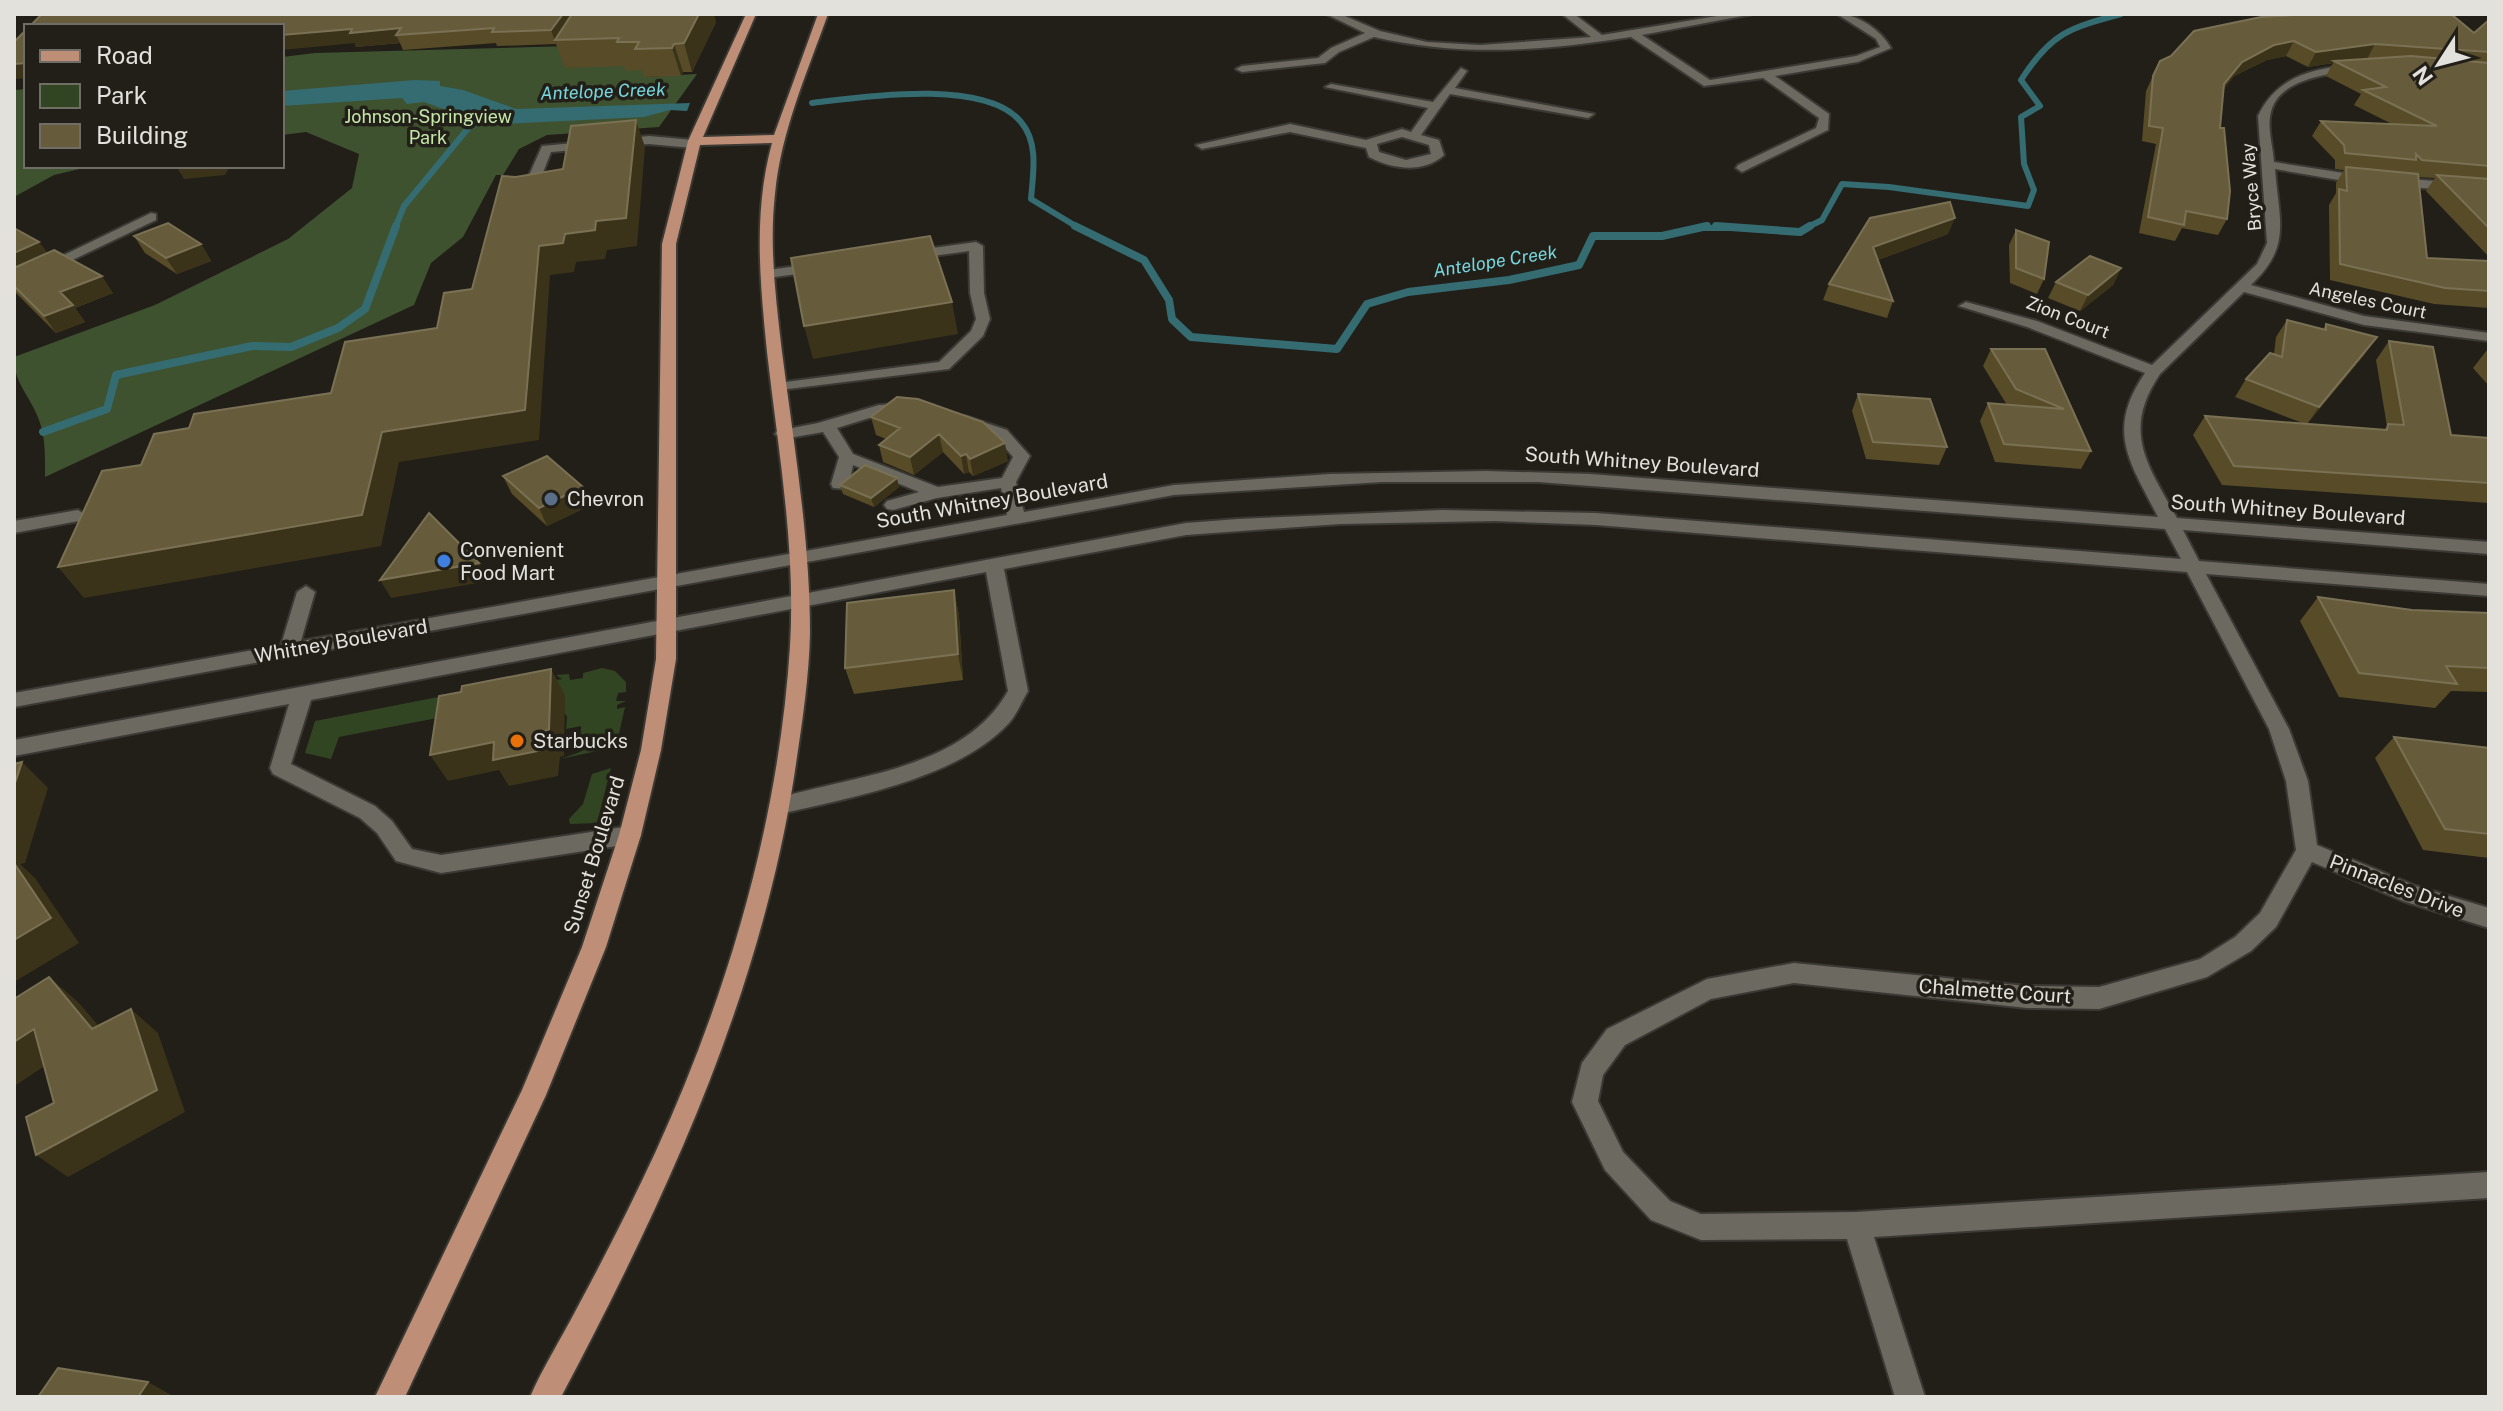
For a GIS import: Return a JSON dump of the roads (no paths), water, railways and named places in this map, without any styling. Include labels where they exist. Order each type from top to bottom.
[{"type":"main road","name":"Sunset Boulevard","points":[[390,1397],[533,1095],[594,947],[630,835],[651,750],[666,659],[669,581],[669,244],[694,142],[751,14]]},
{"type":"main road","points":[[545,1397],[626,1246],[701,1080],[748,948],[769,866],[794,703],[799,602],[768,274],[768,193],[779,139],[823,14]]},
{"type":"main road","points":[[694,142],[779,139]]},
{"type":"street","points":[[1331,14],[1373,33],[1474,48],[1520,48],[1748,14]]},
{"type":"street","points":[[1567,14],[1598,37]]},
{"type":"street","points":[[1630,32],[1708,84],[1858,59],[1886,48],[1880,37],[1842,14]]},
{"type":"street","points":[[1242,69],[1321,61],[1335,50],[1373,33]]},
{"type":"street","points":[[1451,47],[1450,64],[1461,71]]},
{"type":"street","points":[[1415,134],[1461,71],[1471,66],[1474,48]]},
{"type":"street","name":"Bryce Way","points":[[2193,566],[2135,456],[2130,430],[2141,390],[2154,371],[2263,266],[2274,243],[2264,116],[2271,96],[2284,85],[2302,77],[2365,66]]},
{"type":"street","points":[[1742,168],[1822,130],[1825,117],[1765,74]]},
{"type":"street","points":[[1331,87],[1437,106]]},
{"type":"street","points":[[1449,90],[1588,114]]},
{"type":"street","points":[[1202,145],[1290,128],[1370,145],[1389,134],[1415,134],[1435,143],[1438,155],[1420,163],[1393,163],[1373,154],[1370,145]]},
{"type":"street","points":[[526,198],[546,149],[649,140],[694,142]]},
{"type":"street","points":[[2266,164],[2356,179],[2489,189]]},
{"type":"street","points":[[14,284],[151,217]]},
{"type":"street","points":[[778,388],[944,366],[978,333],[983,319],[977,293],[976,246],[901,256]]},
{"type":"street","points":[[768,274],[842,264]]},
{"type":"street","name":"Angeles Court","points":[[2242,287],[2357,321],[2434,333],[2489,337]]},
{"type":"street","name":"Zion Court","points":[[1966,306],[2032,324],[2154,371]]},
{"type":"street","points":[[783,434],[828,426],[852,415],[886,406],[924,408]]},
{"type":"street","points":[[949,417],[1001,433],[1022,456],[1008,482],[1017,519]]},
{"type":"street","points":[[828,426],[847,457],[936,493]]},
{"type":"street","points":[[847,457],[839,484],[849,488]]},
{"type":"street","name":"South Whitney Boulevard","points":[[669,581],[1174,490],[1377,475],[1480,474],[2489,548]]},
{"type":"street","points":[[900,539],[889,504],[1008,482]]},
{"type":"street","points":[[14,748],[1186,529],[1385,515],[1487,514],[2489,590]]},
{"type":"street","points":[[14,527],[78,516]]},
{"type":"street","points":[[780,806],[852,789],[915,768],[967,743],[1002,718],[1018,691],[994,566]]},
{"type":"street","points":[[2193,566],[2279,729],[2297,781],[2307,850]]},
{"type":"street","name":"Whitney Boulevard","points":[[14,700],[669,581]]},
{"type":"street","points":[[289,650],[306,592]]},
{"type":"street","points":[[302,695],[280,768],[375,816],[392,842],[411,861],[441,864],[630,835]]},
{"type":"street","name":"Pinnacles Drive","points":[[2307,850],[2411,894],[2489,918]]},
{"type":"street","name":"Chalmette Court","points":[[2307,850],[2268,920],[2243,944],[2207,967],[2113,995],[2027,997],[1794,973],[1707,989],[1616,1037],[1591,1071],[1585,1102],[1614,1161],[1661,1211],[1701,1227],[1856,1225],[2489,1185]]},
{"type":"street","points":[[1856,1225],[1910,1397]]},
{"type":"water","points":[[415,80],[440,81],[440,86],[463,90],[516,109],[690,103],[687,111],[670,110],[644,117],[504,124],[482,123],[424,102],[407,104],[402,98],[284,106],[284,91]]},
{"type":"waterway","name":"Antelope Creek","points":[[1810,226],[1822,220],[1842,184],[1889,187],[2028,206],[2034,190],[2024,164],[2021,117],[2040,106],[2021,80],[2052,42],[2074,29],[2121,14]]},
{"type":"waterway","name":"Antelope Creek","points":[[812,103],[922,94],[952,95],[1004,108],[1027,130],[1033,149],[1031,199],[1079,228]]},
{"type":"waterway","points":[[395,228],[404,206],[470,126],[492,117]]},
{"type":"waterway","points":[[43,432],[107,409],[116,375],[252,346],[291,347],[338,328],[365,309],[396,226]]},
{"type":"waterway","name":"Antelope Creek","points":[[1075,226],[1079,228]]},
{"type":"waterway","name":"Antelope Creek","points":[[1698,228],[1707,226]]},
{"type":"waterway","name":"Antelope Creek","points":[[1716,226],[1744,228]]},
{"type":"waterway","name":"Antelope Creek","points":[[1744,228],[1800,232],[1810,226]]},
{"type":"waterway","name":"Antelope Creek","points":[[1806,228],[1810,226]]},
{"type":"waterway","name":"Antelope Creek","points":[[1079,228],[1144,260],[1169,300],[1172,319],[1191,337],[1337,349],[1367,304],[1408,292],[1509,280],[1579,265],[1593,236],[1662,236],[1698,228]]},
{"type":"waterway","name":"Antelope Creek","points":[[1698,228],[1744,228]]},
{"type":"place","name":"Chevron","points":[[551,499]]},
{"type":"place","name":"Convenient Food Mart","points":[[444,561]]},
{"type":"place","name":"Starbucks","points":[[517,741]]},
{"type":"park label","name":"Johnson-Springview Park","points":[[428,126]]}]
